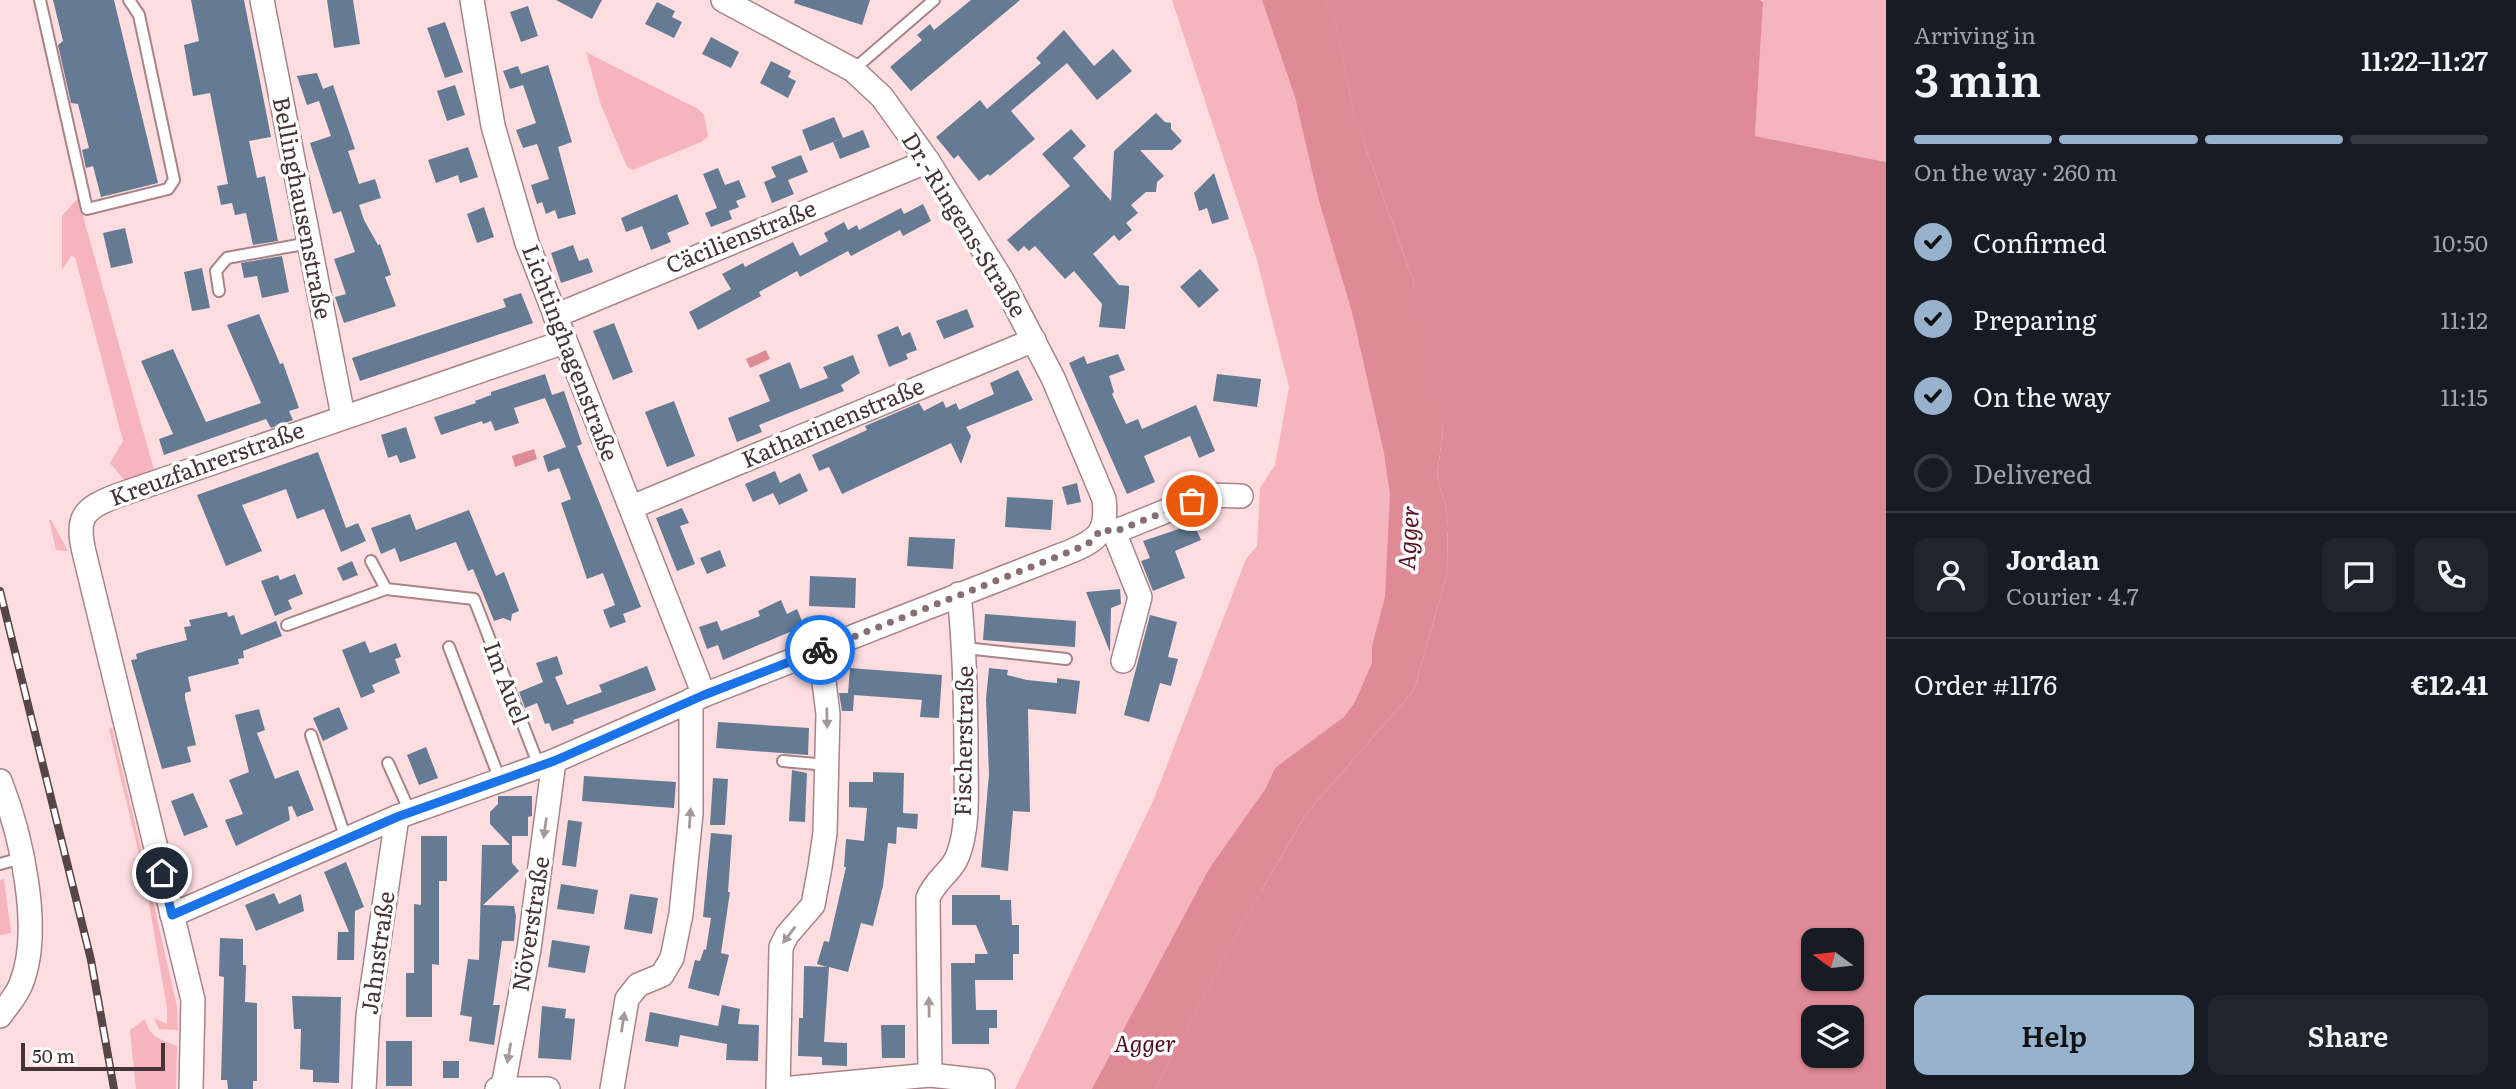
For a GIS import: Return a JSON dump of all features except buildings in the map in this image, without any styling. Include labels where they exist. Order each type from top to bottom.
[{"type":"street","name":"Bellinghausenstraße","points":[[262,0],[343,416]]},
{"type":"street","name":"Lichtinghagenstraße","points":[[472,0],[493,127],[527,243],[564,342],[632,507],[697,698]]},
{"type":"street","name":"Dr.-Ringens-Straße","points":[[723,0],[853,70],[882,97],[928,161],[1002,279],[1034,340],[1104,499],[1108,531]]},
{"type":"street","name":"Cäcilienstraße","points":[[555,316],[928,161]]},
{"type":"street","name":"Katharinenstraße","points":[[632,507],[1034,340]]},
{"type":"street","name":"Kreuzfahrerstraße","points":[[172,915],[84,552],[80,526],[82,517],[87,510],[108,499],[564,342]]},
{"type":"street","points":[[191,1089],[193,1000],[172,915],[404,815],[547,763],[697,698],[1088,544],[1108,531],[1206,495],[1241,496]]},
{"type":"street","points":[[1108,531],[1140,597],[1123,661]]},
{"type":"street","name":"Fischerstraße","points":[[930,1075],[928,898],[934,883],[952,865],[958,854],[966,806],[965,648],[958,594]]},
{"type":"street","points":[[820,650],[828,714],[825,833],[813,905],[787,935],[781,947],[780,1089],[875,1085],[930,1075],[983,1081],[983,1089]]},
{"type":"street","points":[[612,1089],[627,999],[638,985],[662,975],[672,958],[681,914],[691,813],[697,698]]},
{"type":"street","name":"Növerstraße","points":[[500,1088],[529,949],[547,763]]},
{"type":"street","points":[[0,781],[16,820],[11,861],[32,944],[21,986],[0,1016]]},
{"type":"street","name":"Jahnstraße","points":[[364,1089],[368,1016],[404,815]]},
{"type":"street","points":[[500,1088],[548,1089]]},
{"type":"lane","points":[[40,0],[87,209],[168,189],[174,180],[139,15],[129,0]]},
{"type":"lane","points":[[853,70],[934,0]]},
{"type":"lane","points":[[219,291],[216,271],[227,258],[309,243]]},
{"type":"lane","points":[[287,625],[386,589],[371,561]]},
{"type":"lane","name":"Im Auel","points":[[386,589],[474,599],[547,763]]},
{"type":"lane","points":[[449,647],[500,780]]},
{"type":"lane","name":"Fischerstraße","points":[[965,648],[1066,659]]},
{"type":"lane","points":[[311,736],[346,839]]},
{"type":"lane","points":[[783,761],[827,765]]},
{"type":"lane","points":[[388,763],[404,815]]},
{"type":"green space","points":[[1172,0],[1335,0],[1446,551],[1274,858],[1238,943],[1166,1089],[1015,1089],[1154,799],[1246,559],[1257,546],[1260,488],[1275,465],[1289,387],[1257,260]]},
{"type":"green space","points":[[1763,0],[1886,0],[1886,162],[1755,136]]},
{"type":"green space","points":[[586,52],[698,109],[704,115],[708,136],[701,142],[633,170],[627,167],[601,105]]},
{"type":"green space","points":[[78,198],[154,470],[125,481],[110,463],[123,441],[75,257],[71,256],[62,270],[62,216]]},
{"type":"green space","points":[[51,520],[68,551],[56,550]]},
{"type":"green space","points":[[112,728],[147,874],[144,875],[109,729]]},
{"type":"green space","points":[[4,879],[11,933],[0,935],[0,880]]},
{"type":"green space","points":[[148,879],[177,1007],[178,1030],[159,1029],[154,1018],[167,1024],[167,1008],[145,880]]},
{"type":"green space","points":[[145,1019],[153,1034],[177,1046],[176,1089],[136,1089],[130,1030]]},
{"type":"shaded area","points":[[1325,0],[1760,0],[1763,2],[1755,136],[1886,162],[1886,1089],[1155,1089],[1239,929],[1306,814],[1414,690],[1448,570],[1447,511],[1437,476],[1443,431],[1414,283],[1354,115],[1336,23]]},
{"type":"water","name":"Agger","points":[[1262,0],[1325,0],[1336,23],[1354,115],[1414,283],[1430,347],[1443,431],[1437,476],[1447,511],[1448,570],[1414,690],[1306,814],[1239,929],[1155,1089],[1092,1089],[1209,869],[1266,788],[1275,768],[1344,717],[1355,702],[1372,663],[1372,646],[1385,597],[1390,494],[1384,453],[1352,312],[1319,201],[1295,97]]},
{"type":"water","points":[[766,350],[770,359],[750,368],[746,359]]},
{"type":"water","points":[[534,449],[537,459],[515,467],[512,456]]},
{"type":"waterway","points":[[1500,532],[1569,524],[1630,522],[1706,511],[1733,489],[1783,478],[1849,485],[1879,453],[1886,454]]},
{"type":"waterway","points":[[1440,527],[1446,527],[1458,535],[1474,535]]},
{"type":"waterway","points":[[1255,891],[1303,915]]},
{"type":"waterway","points":[[1322,928],[1374,957],[1410,991],[1434,1020],[1532,1089]]},
{"type":"railway","points":[[0,591],[91,960],[114,1089]]},
{"type":"way so far","points":[[820,650],[1088,544],[1097,538],[1102,529],[1114,532],[1192,501]]},
{"type":"route","points":[[162,873],[172,915],[397,817],[554,761],[704,695],[820,650]]}]
